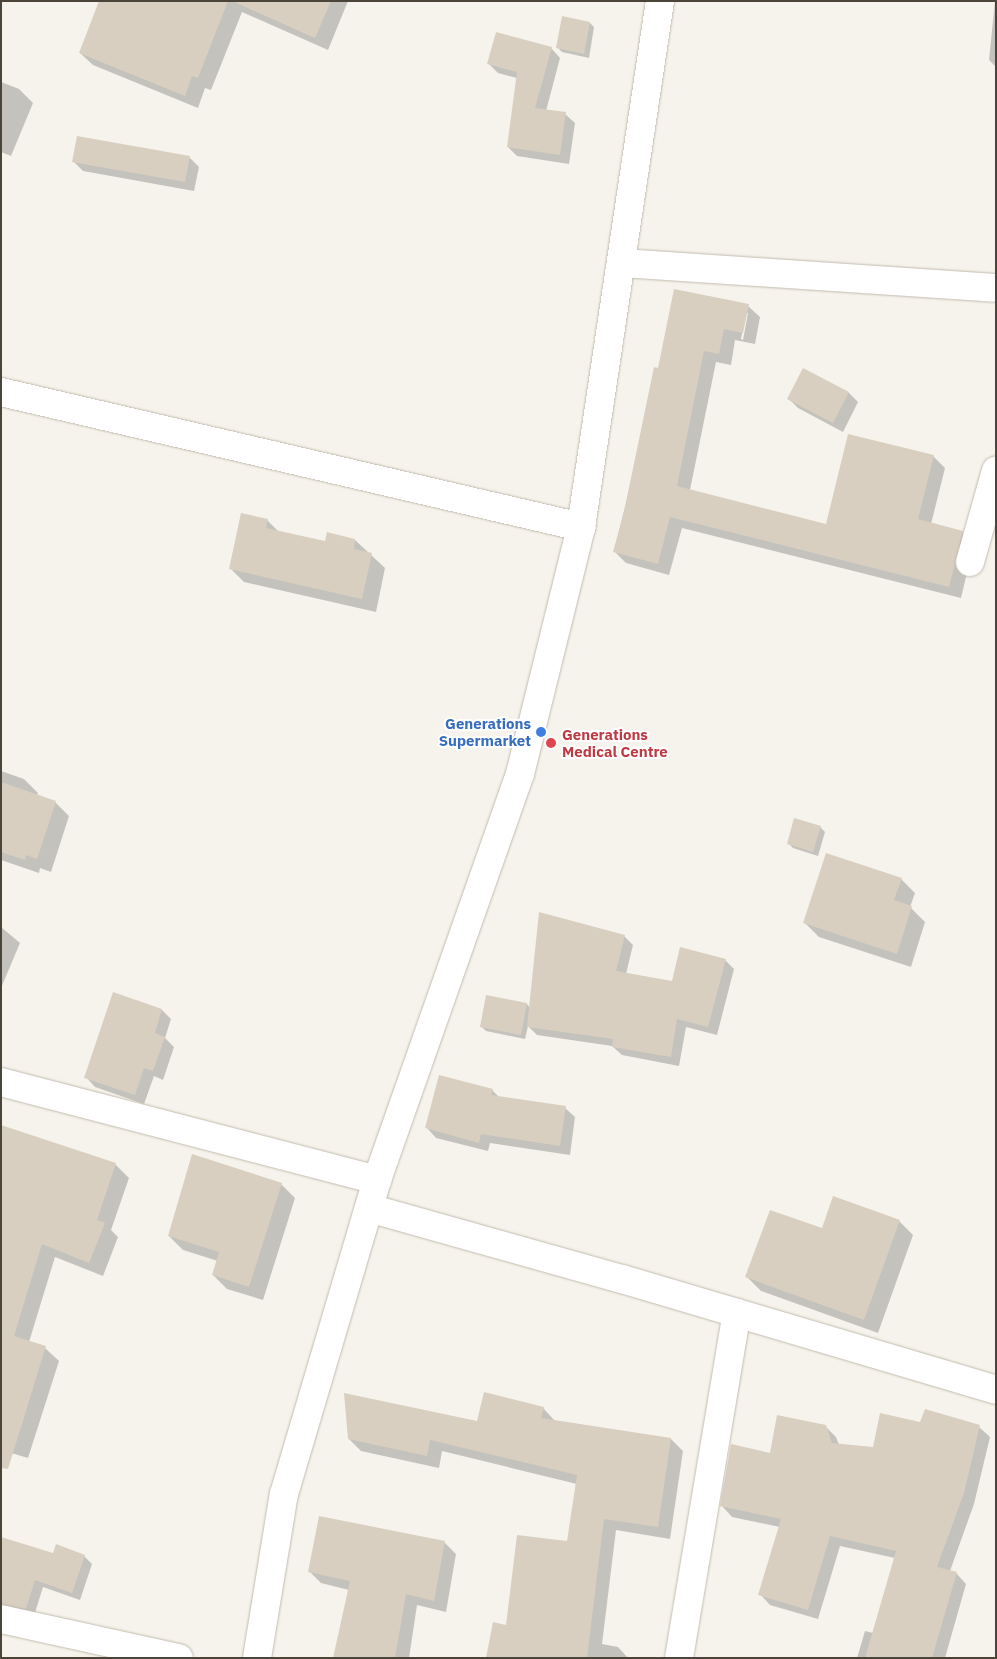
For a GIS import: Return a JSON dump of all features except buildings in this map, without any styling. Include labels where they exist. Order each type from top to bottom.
[{"type":"street","points":[[257,1658],[284,1494],[377,1180],[520,774],[581,527],[660,1]]},
{"type":"street","points":[[621,263],[996,288]]},
{"type":"street","points":[[1,392],[581,527]]},
{"type":"street","points":[[970,562],[996,471]]},
{"type":"street","points":[[1,1082],[377,1180]]},
{"type":"street","points":[[369,1208],[737,1313],[996,1390]]},
{"type":"street","points":[[679,1658],[737,1313]]},
{"type":"street","points":[[1,1619],[180,1658]]},
{"type":"place","name":"Generations Supermarket","points":[[541,732]]},
{"type":"place","name":"Generations Medical Centre","points":[[551,743]]}]
